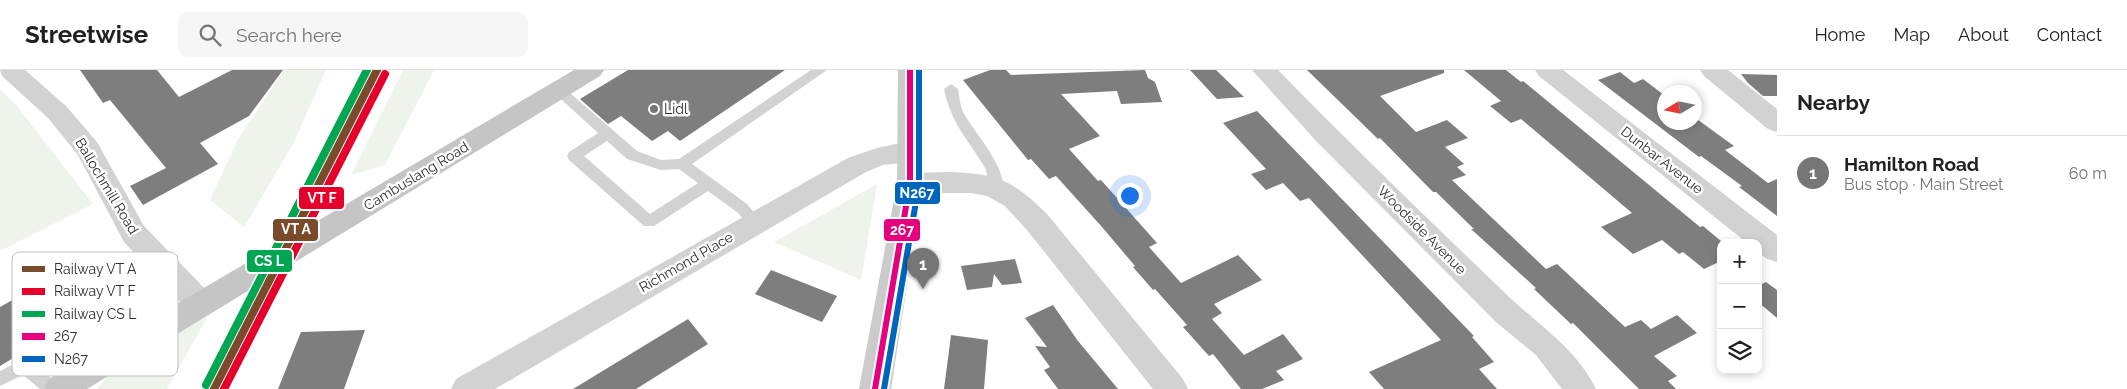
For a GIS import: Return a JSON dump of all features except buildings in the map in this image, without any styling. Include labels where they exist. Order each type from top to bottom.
[{"type":"main road","name":"Cambuslang Road","points":[[178,318],[592,70]]},
{"type":"main road","points":[[875,389],[910,183],[910,70]]},
{"type":"main road","name":"Cambuslang Road","points":[[60,389],[82,376]]},
{"type":"street","name":"Ballochmill Road","points":[[10,70],[57,112],[88,149],[134,234],[151,252]]},
{"type":"street","name":"Woodside Avenue","points":[[1264,70],[1326,135],[1507,314],[1546,346],[1580,389]]},
{"type":"street","name":"Dunbar Avenue","points":[[1547,70],[1777,250]]},
{"type":"street","points":[[1712,70],[1777,123]]},
{"type":"street","name":"Richmond Place","points":[[467,389],[755,222],[876,156],[891,153],[911,154]]},
{"type":"street","points":[[910,183],[954,182],[996,189],[1019,203],[1037,222],[1172,389]]},
{"type":"street","name":"Ballochmill Road","points":[[178,279],[202,304]]},
{"type":"lane","points":[[558,90],[632,155],[661,165],[682,164],[820,70]]},
{"type":"lane","points":[[951,89],[955,109],[972,139],[993,167],[996,189]]},
{"type":"lane","points":[[608,134],[574,156],[649,222],[707,184]]},
{"type":"lane","points":[[682,164],[742,208],[755,222]]},
{"type":"lane","points":[[0,379],[12,372]]},
{"type":"lane","points":[[36,376],[52,389]]},
{"type":"shaded area","points":[[284,70],[326,70],[293,144],[244,227],[210,200],[237,141]]},
{"type":"shaded area","points":[[403,70],[434,70],[385,165],[351,175]]},
{"type":"shaded area","points":[[0,89],[16,105],[93,204],[0,251]]},
{"type":"shaded area","points":[[877,184],[861,280],[774,242]]},
{"type":"shaded area","points":[[208,316],[178,369],[178,331]]},
{"type":"shaded area","points":[[108,376],[174,376],[167,389],[97,389]]},
{"type":"transit line","points":[[206,385],[367,70]]},
{"type":"transit line","points":[[214,389],[377,70]]},
{"type":"transit line","name":"267","points":[[875,389],[910,183],[910,70]]},
{"type":"transit line","name":"N267","points":[[884,389],[919,184],[919,70]]},
{"type":"transit line","points":[[224,389],[385,74]]},
{"type":"place","name":"Lidl","points":[[654,109]]},
{"type":"place","name":"Hamilton Road","points":[[923,289]]}]
